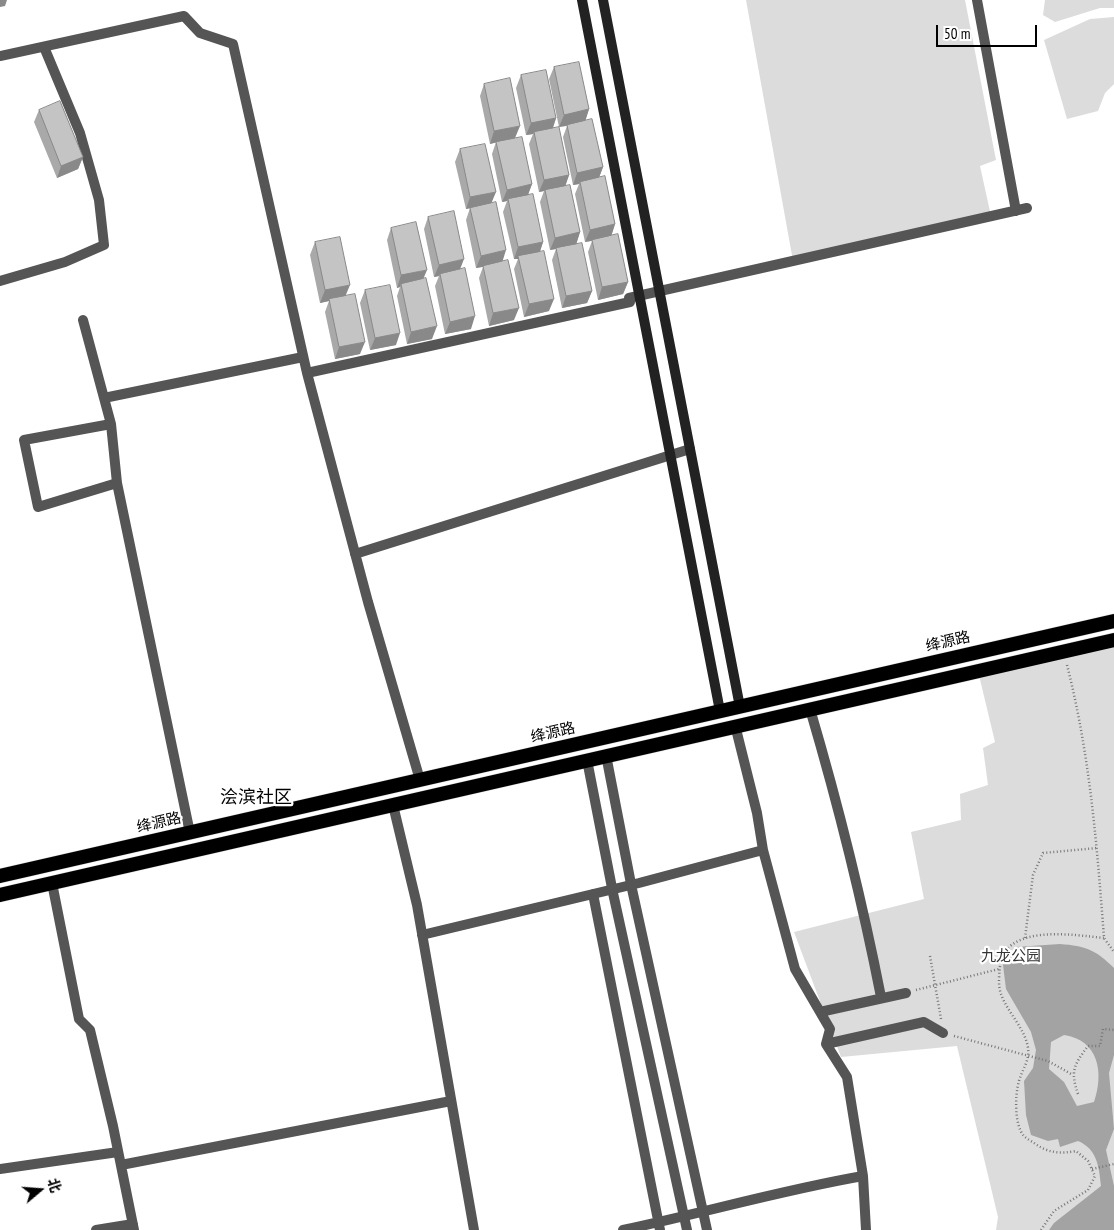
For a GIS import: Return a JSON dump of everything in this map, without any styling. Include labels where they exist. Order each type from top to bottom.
[{"type":"highway","name":"绛源路","points":[[0,876],[1114,621]]},
{"type":"highway","points":[[0,895],[735,725],[1114,640]]},
{"type":"main road","points":[[582,0],[633,298],[670,455],[720,711]]},
{"type":"main road","points":[[603,0],[740,706]]},
{"type":"street","points":[[307,373],[1022,209],[977,0]]},
{"type":"street","points":[[0,56],[184,16],[200,34],[233,44],[307,373],[355,554],[420,780]]},
{"type":"street","points":[[0,281],[64,262],[104,246],[99,200],[80,133],[44,47]]},
{"type":"street","points":[[82,320],[111,424],[117,484],[190,833]]},
{"type":"street","points":[[104,398],[303,357]]},
{"type":"street","points":[[111,424],[24,440],[38,508],[117,484]]},
{"type":"street","points":[[355,554],[690,449]]},
{"type":"street","points":[[810,709],[832,784],[862,905],[881,997]]},
{"type":"street","points":[[735,725],[757,813],[763,850],[795,968],[830,1029],[826,1044],[847,1077],[863,1176],[866,1230]]},
{"type":"street","points":[[606,755],[631,885],[707,1230]]},
{"type":"street","points":[[587,760],[612,890],[687,1230]]},
{"type":"street","points":[[393,804],[422,935],[474,1230]]},
{"type":"street","points":[[422,935],[612,890],[763,850]]},
{"type":"street","points":[[52,883],[79,1019],[90,1030],[134,1227],[96,1230]]},
{"type":"street","points":[[593,894],[658,1226]]},
{"type":"street","points":[[820,1012],[906,992]]},
{"type":"street","points":[[826,1044],[924,1022],[943,1033]]},
{"type":"street","points":[[121,1165],[451,1101]]},
{"type":"street","points":[[0,1169],[118,1152]]},
{"type":"street","points":[[623,1230],[658,1226],[683,1217],[796,1188],[863,1176]]},
{"type":"path","points":[[1064,651],[1080,716],[1094,806],[1104,938],[1114,952]]},
{"type":"path","points":[[1025,938],[1033,876],[1043,853],[1097,848]]},
{"type":"path","points":[[1041,1230],[1054,1211],[1088,1190],[1095,1176],[1088,1160],[1076,1151],[1060,1154],[1041,1148],[1023,1136],[1018,1122],[1017,1104],[1019,1081],[1027,1063],[1028,1048],[1000,993],[1000,959],[1009,947],[1025,938],[1057,934],[1104,938]]},
{"type":"path","points":[[930,956],[943,1033],[1028,1054],[1048,1061],[1073,1075]]},
{"type":"path","points":[[906,992],[999,970]]},
{"type":"path","points":[[1078,1094],[1073,1075],[1078,1058],[1088,1046],[1100,1046],[1103,1028],[1114,1030]]},
{"type":"path","points":[[1092,1169],[1114,1164]]},
{"type":"green space","points":[[746,0],[965,0],[996,160],[980,166],[991,216],[793,261]]},
{"type":"green space","points":[[1045,0],[1114,0],[1114,8],[1100,8],[1055,22],[1043,15]]},
{"type":"green space","points":[[1114,17],[1114,84],[1105,93],[1098,111],[1067,119],[1044,40],[1090,19]]},
{"type":"green space","name":"九龙公园","points":[[1114,640],[1114,1230],[996,1230],[998,1217],[957,1046],[841,1057],[794,932],[924,899],[911,832],[961,820],[960,794],[988,785],[983,748],[995,742],[978,671]]},
{"type":"shaded area","points":[[1060,944],[1077,946],[1096,953],[1114,968],[1114,1055],[1109,1073],[1114,1129],[1106,1150],[1114,1186],[1114,1230],[1049,1230],[1054,1223],[1101,1186],[1096,1159],[1084,1144],[1078,1141],[1060,1147],[1058,1139],[1048,1141],[1031,1135],[1026,1115],[1024,1081],[1033,1068],[1036,1050],[1031,1032],[1006,989],[1003,965],[1016,947]],"holes":[[[1064,1035],[1076,1038],[1092,1051],[1098,1069],[1097,1091],[1094,1102],[1077,1106],[1064,1082],[1049,1069],[1051,1042]]]},
{"type":"building","points":[[579,62],[589,109],[564,115],[554,67]]},
{"type":"building","points":[[546,70],[556,118],[531,123],[521,75]]},
{"type":"building","points":[[510,78],[520,126],[494,131],[484,84]]},
{"type":"building","points":[[60,101],[83,157],[61,166],[39,110]]},
{"type":"building","points":[[592,119],[603,167],[577,173],[567,125]]},
{"type":"building","points":[[559,127],[569,175],[544,180],[534,132]]},
{"type":"building","points":[[522,137],[532,184],[507,190],[496,142]]},
{"type":"building","points":[[485,144],[496,192],[470,197],[460,149]]},
{"type":"building","points":[[605,176],[615,224],[590,230],[580,182]]},
{"type":"building","points":[[570,185],[580,232],[555,238],[545,190]]},
{"type":"building","points":[[533,194],[543,242],[518,247],[508,199]]},
{"type":"building","points":[[496,202],[506,250],[481,256],[470,208]]},
{"type":"building","points":[[454,211],[464,259],[439,265],[428,217]]},
{"type":"building","points":[[416,222],[427,270],[401,275],[391,228]]},
{"type":"building","points":[[618,234],[628,282],[602,287],[592,240]]},
{"type":"building","points":[[340,237],[350,285],[325,290],[315,242]]},
{"type":"building","points":[[582,243],[592,291],[566,296],[556,248]]},
{"type":"building","points":[[544,251],[554,299],[529,304],[518,256]]},
{"type":"building","points":[[508,260],[519,308],[493,313],[483,266]]},
{"type":"building","points":[[465,268],[475,316],[450,322],[440,274]]},
{"type":"building","points":[[426,278],[437,326],[411,332],[401,284]]},
{"type":"building","points":[[390,285],[400,333],[375,338],[365,290]]},
{"type":"building","points":[[355,294],[365,342],[339,347],[329,299]]},
{"type":"district","name":"浍滨社区","points":[[256,798]]}]
